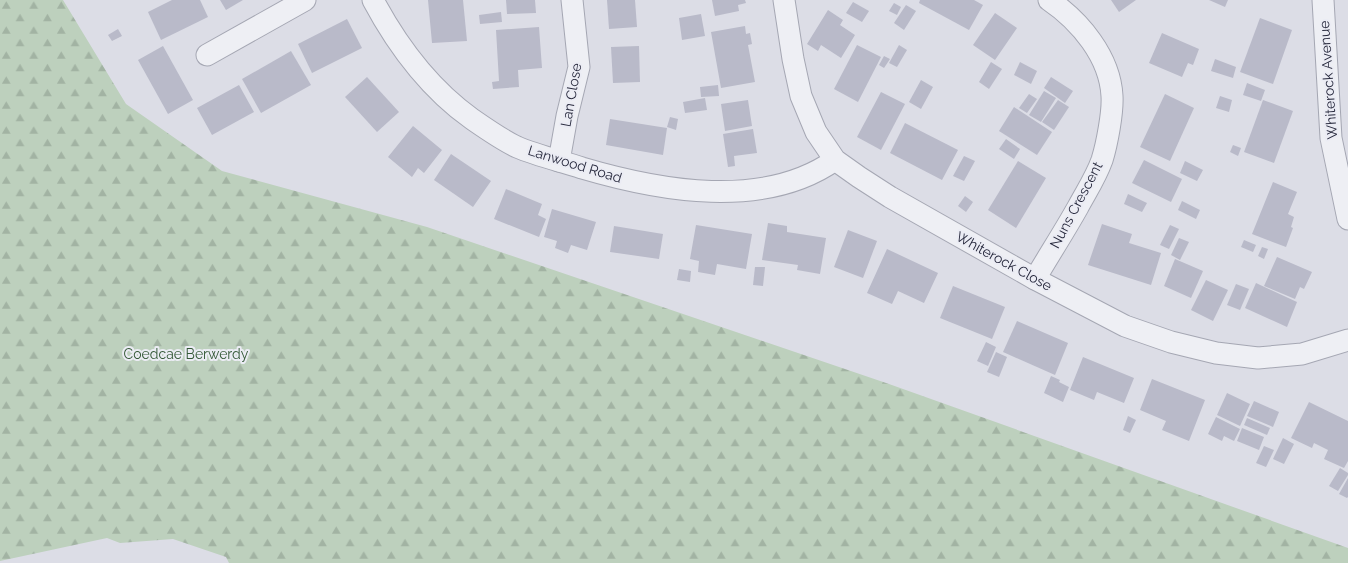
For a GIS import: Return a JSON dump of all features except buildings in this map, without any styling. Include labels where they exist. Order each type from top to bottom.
[{"type":"street","points":[[207,55],[305,0]]},
{"type":"street","name":"Lanwood Road","points":[[373,0],[387,26],[409,57],[437,88],[471,118],[516,146],[559,161],[621,179],[679,189],[722,192],[760,188],[793,180],[822,169],[835,160]]},
{"type":"street","name":"Lan Close","points":[[559,161],[567,116],[579,67],[572,0]]},
{"type":"street","name":"Whiterock Close","points":[[784,0],[801,96],[816,132],[835,160],[890,197],[1035,279],[1125,326],[1171,342],[1216,353],[1258,358],[1302,354],[1348,340]]},
{"type":"street","name":"Nuns Crescent","points":[[1035,279],[1091,185],[1102,160],[1112,96],[1106,68],[1093,43],[1078,24],[1050,0]]},
{"type":"street","name":"Whiterock Avenue","points":[[1323,0],[1331,138],[1348,219]]},
{"type":"green space","name":"Coedcae Berwerdy","points":[[0,0],[63,0],[126,104],[222,171],[427,227],[889,384],[1348,548],[1348,563],[229,563],[226,557],[173,539],[120,543],[107,538],[0,561]]}]
